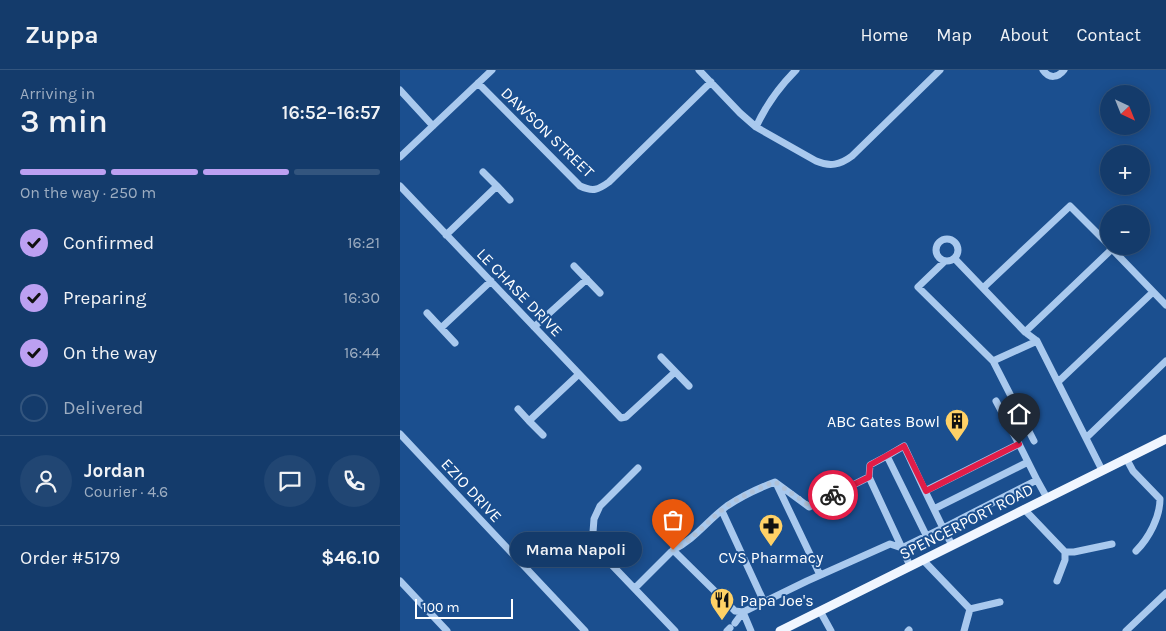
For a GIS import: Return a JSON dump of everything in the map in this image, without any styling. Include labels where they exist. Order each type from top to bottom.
[{"type":"main road","name":"SPENCERPORT ROAD","points":[[780,631],[1166,439]]},
{"type":"street","points":[[400,157],[492,70]]},
{"type":"street","points":[[700,70],[756,128],[816,161],[823,164],[837,165],[852,156],[940,70]]},
{"type":"street","points":[[756,128],[770,99],[796,70]]},
{"type":"street","points":[[1043,70],[1052,76],[1060,75],[1064,70]]},
{"type":"street","name":"DAWSON STREET","points":[[478,83],[580,186],[591,191],[600,189],[609,182],[711,82]]},
{"type":"street","points":[[400,90],[433,126]]},
{"type":"street","points":[[483,172],[510,200]]},
{"type":"street","name":"LE CHASE DRIVE","points":[[400,186],[621,418],[626,417],[675,372]]},
{"type":"street","points":[[446,235],[497,186]]},
{"type":"street","points":[[983,288],[1070,206],[1100,237]]},
{"type":"street","points":[[944,262],[938,257],[935,250],[938,243],[944,239],[952,240],[957,245],[958,252],[955,259],[944,262],[918,287],[993,361],[1034,441]]},
{"type":"street","points":[[1025,332],[1102,255]]},
{"type":"street","points":[[1118,255],[1166,305]]},
{"type":"street","points":[[955,259],[1025,332],[1038,341],[1102,470]]},
{"type":"street","points":[[574,266],[600,294]]},
{"type":"street","points":[[534,327],[586,279]]},
{"type":"street","points":[[441,328],[490,281]]},
{"type":"street","points":[[1059,381],[1153,292]]},
{"type":"street","points":[[427,312],[455,343]]},
{"type":"street","points":[[993,361],[1038,341]]},
{"type":"street","points":[[661,357],[689,386]]},
{"type":"street","points":[[1087,437],[1166,361]]},
{"type":"street","points":[[529,421],[579,374]]},
{"type":"street","points":[[996,401],[1047,498]]},
{"type":"street","points":[[518,409],[543,435]]},
{"type":"street","name":"EZIO DRIVE","points":[[400,434],[585,631]]},
{"type":"street","points":[[926,491],[1019,444]]},
{"type":"street","points":[[910,566],[869,477],[870,465],[904,446],[952,545]]},
{"type":"street","points":[[887,456],[927,537]]},
{"type":"street","points":[[1126,458],[1133,471],[1163,500],[1146,541],[1136,551]]},
{"type":"street","points":[[934,509],[1028,462]]},
{"type":"street","points":[[638,468],[600,506],[594,519],[593,532],[600,551],[675,631]]},
{"type":"street","points":[[775,482],[810,506],[869,477]]},
{"type":"street","points":[[731,628],[743,612],[890,544],[902,548],[927,537],[1037,480]]},
{"type":"street","points":[[635,588],[673,550],[683,545],[722,510],[756,489],[775,482]]},
{"type":"street","points":[[775,482],[820,575]]},
{"type":"street","points":[[1024,509],[1065,552],[1065,560],[1057,580]]},
{"type":"street","points":[[722,510],[764,602]]},
{"type":"street","points":[[1065,552],[1074,552],[1112,544]]},
{"type":"street","points":[[673,550],[735,610],[743,612]]},
{"type":"street","points":[[923,560],[970,609]]},
{"type":"street","points":[[400,581],[447,631]]},
{"type":"street","points":[[1126,631],[1166,593]]},
{"type":"street","points":[[970,609],[1000,602]]},
{"type":"street","points":[[964,631],[970,609]]},
{"type":"street","points":[[820,611],[831,631]]},
{"type":"street","points":[[743,612],[751,631]]},
{"type":"way so far","points":[[673,550],[683,545],[727,506],[756,489],[775,482],[810,506],[833,495]]},
{"type":"place","name":"ABC Gates Bowl","points":[[957,442]]},
{"type":"place","name":"CVS Pharmacy","points":[[771,547]]},
{"type":"place","name":"Mama Napoli","points":[[673,550]]},
{"type":"place","name":"Papa Joe's","points":[[722,621]]},
{"type":"route","points":[[833,495],[869,477],[870,465],[904,446],[926,491],[1019,444]]}]
